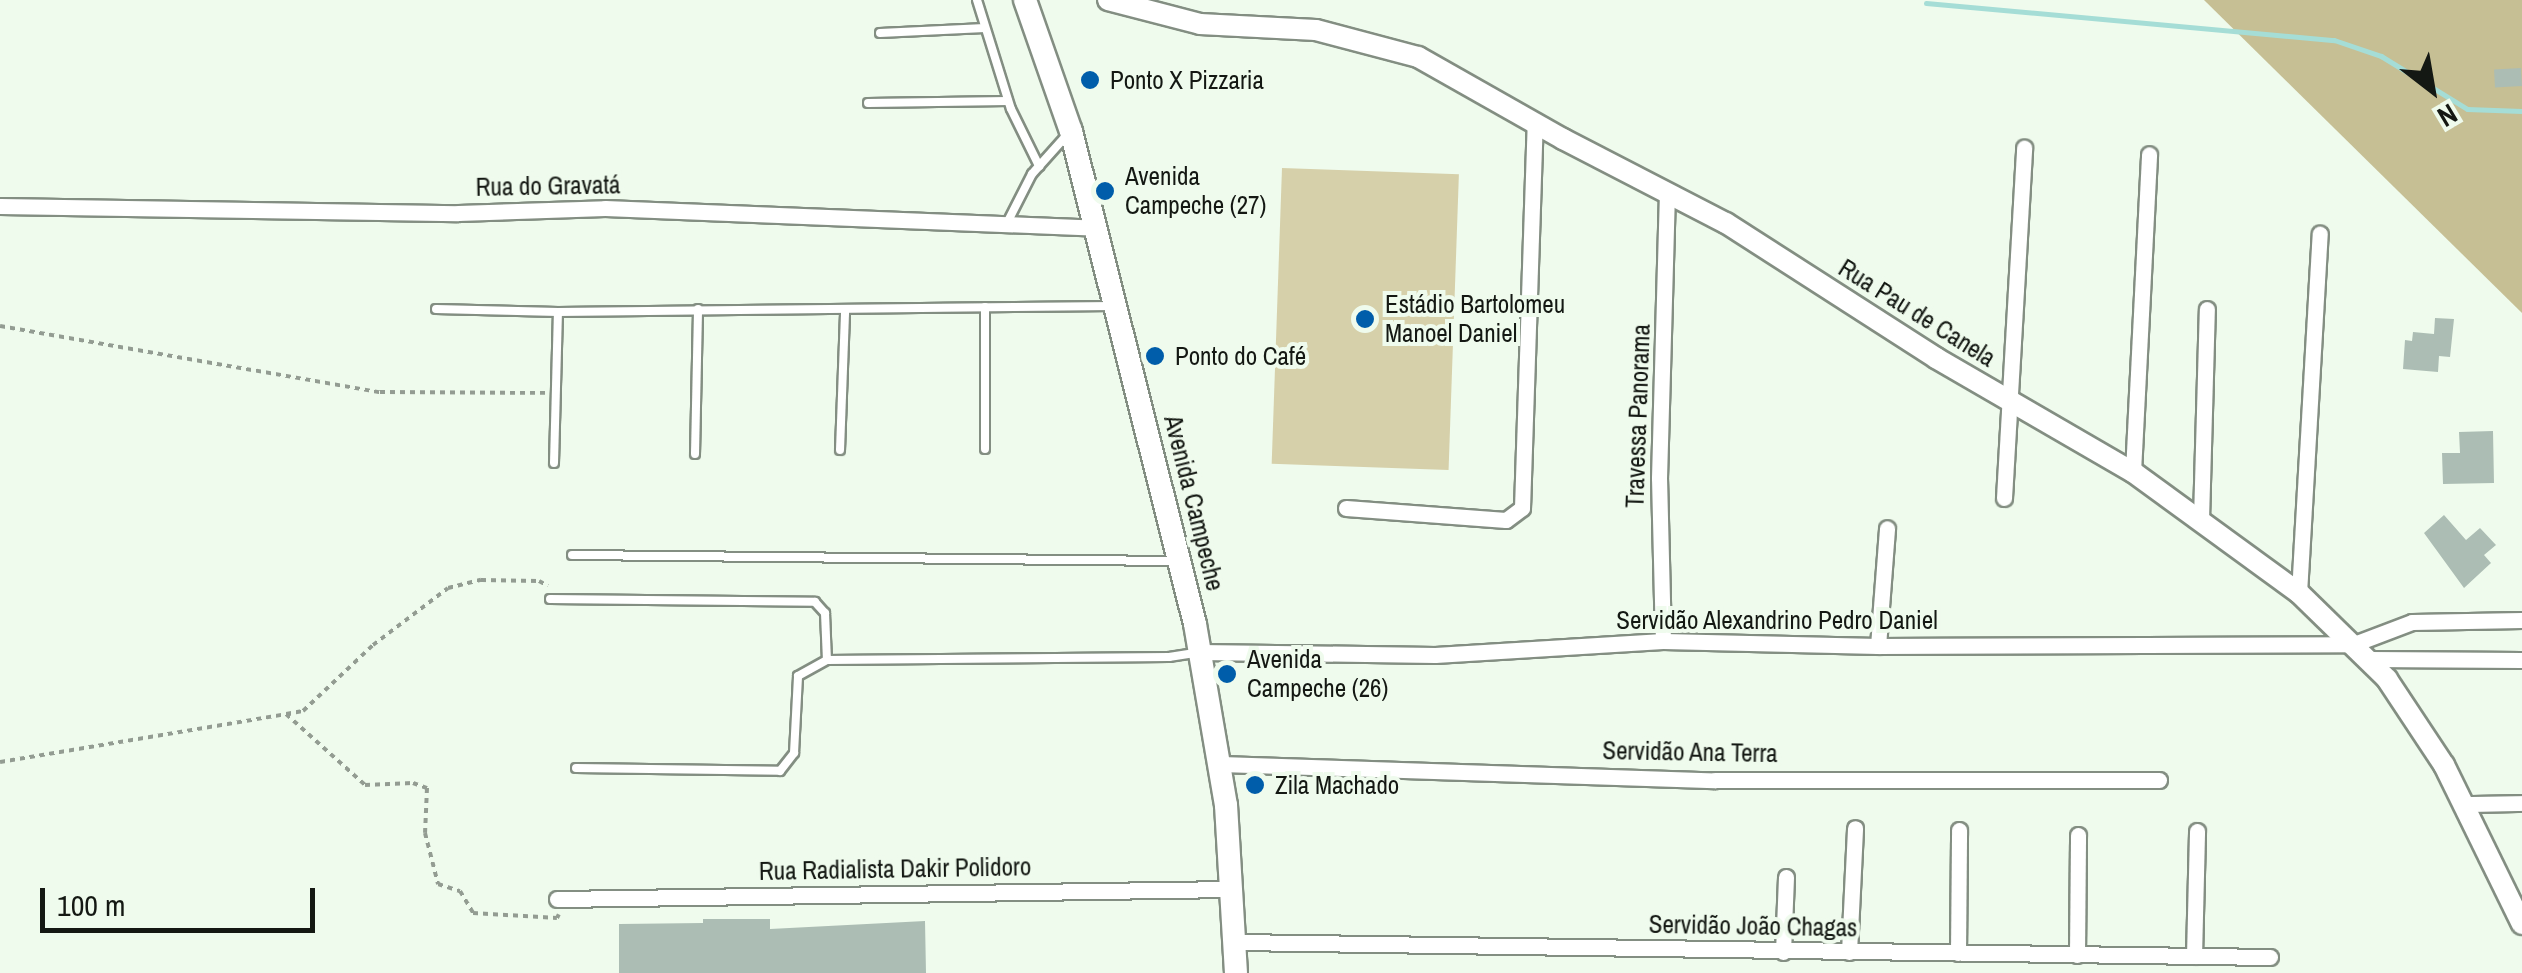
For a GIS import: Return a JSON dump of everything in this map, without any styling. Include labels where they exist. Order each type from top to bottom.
[{"type":"main road","name":"Avenida Campeche","points":[[1025,0],[1071,131],[1181,561],[1221,764],[1233,888],[1236,973]]},
{"type":"street","name":"Rua Pau de Canela","points":[[1108,0],[1200,24],[1316,30],[1390,48],[1443,69],[1535,123],[1742,233],[1920,348],[2133,472],[2299,593],[2361,652],[2424,731],[2519,913]]},
{"type":"street","points":[[1346,508],[1506,520],[1522,508],[1535,123]]},
{"type":"street","points":[[2004,498],[2024,148]]},
{"type":"street","points":[[2133,472],[2149,154]]},
{"type":"street","name":"Travessa Panorama","points":[[1663,641],[1659,478],[1668,192]]},
{"type":"street","name":"Rua do Gravatá","points":[[0,206],[458,213],[590,208],[1097,228]]},
{"type":"street","points":[[2299,593],[2320,234]]},
{"type":"street","points":[[2200,519],[2207,309]]},
{"type":"street","points":[[1878,646],[1887,528]]},
{"type":"street","points":[[2361,652],[2412,622],[2522,620]]},
{"type":"street","name":"Servidão Alexandrino Pedro Daniel","points":[[1200,652],[1404,656],[1663,641],[2361,652],[2522,660]]},
{"type":"street","name":"Servidão Ana Terra","points":[[1221,764],[1715,780],[2158,780]]},
{"type":"street","points":[[2465,804],[2522,803]]},
{"type":"street","points":[[1849,952],[1855,828]]},
{"type":"street","points":[[1958,953],[1959,830]]},
{"type":"street","points":[[2194,956],[2197,830]]},
{"type":"street","points":[[2078,836],[2078,955]]},
{"type":"street","points":[[1784,952],[1786,878]]},
{"type":"street","name":"Rua Radialista Dakir Polidoro","points":[[557,899],[1233,888]]},
{"type":"street","name":"Servidão João Chagas","points":[[1235,942],[2270,956]]},
{"type":"lane","points":[[976,0],[1008,101],[1039,166]]},
{"type":"lane","points":[[880,33],[985,28]]},
{"type":"lane","points":[[868,104],[1008,101]]},
{"type":"lane","points":[[1007,223],[1039,166],[1071,131]]},
{"type":"lane","points":[[436,309],[845,311],[1118,306]]},
{"type":"lane","points":[[984,449],[985,308]]},
{"type":"lane","points":[[695,454],[698,310]]},
{"type":"lane","points":[[840,450],[845,311]]},
{"type":"lane","points":[[554,463],[558,312]]},
{"type":"lane","points":[[572,555],[1181,561]]},
{"type":"lane","points":[[553,599],[815,602],[826,613],[828,660]]},
{"type":"lane","points":[[576,768],[780,771],[794,753],[798,676],[828,660],[1169,657],[1200,652]]},
{"type":"path","points":[[0,326],[380,392],[555,393]]},
{"type":"path","points":[[0,762],[303,710],[372,645],[448,588],[481,580],[539,581],[553,599]]},
{"type":"path","points":[[286,714],[366,784],[413,782],[426,788],[430,801],[425,832],[438,884],[460,891],[473,913],[558,918],[557,899]]},
{"type":"shaded area","points":[[2204,0],[2522,0],[2522,313]]},
{"type":"shaded area","name":"Estádio Bartolomeu Manoel Daniel","points":[[1282,168],[1459,174],[1449,470],[1272,464]]},
{"type":"building","points":[[2521,68],[2522,86],[2495,87],[2494,69]]},
{"type":"building","points":[[2435,318],[2454,319],[2450,357],[2439,356],[2438,372],[2403,369],[2405,340],[2412,341],[2413,332],[2434,334]]},
{"type":"building","points":[[2493,431],[2494,483],[2443,484],[2442,453],[2460,453],[2459,432]]},
{"type":"building","points":[[2444,515],[2466,540],[2480,528],[2496,545],[2484,555],[2491,563],[2464,588],[2424,533]]},
{"type":"building","points":[[703,919],[770,919],[770,929],[925,921],[926,973],[619,973],[619,924],[703,923]]},
{"type":"waterway","points":[[1926,3],[2334,40],[2381,56],[2467,109],[2522,111]]},
{"type":"place","name":"Ponto X Pizzaria","points":[[1090,80]]},
{"type":"place","name":"Avenida Campeche (27)","points":[[1105,191]]},
{"type":"place","name":"Estádio Bartolomeu Manoel Daniel","points":[[1365,319]]},
{"type":"place","name":"Ponto do Café","points":[[1155,356]]},
{"type":"place","name":"Avenida Campeche (26)","points":[[1227,674]]},
{"type":"place","name":"Zila Machado","points":[[1255,785]]}]
